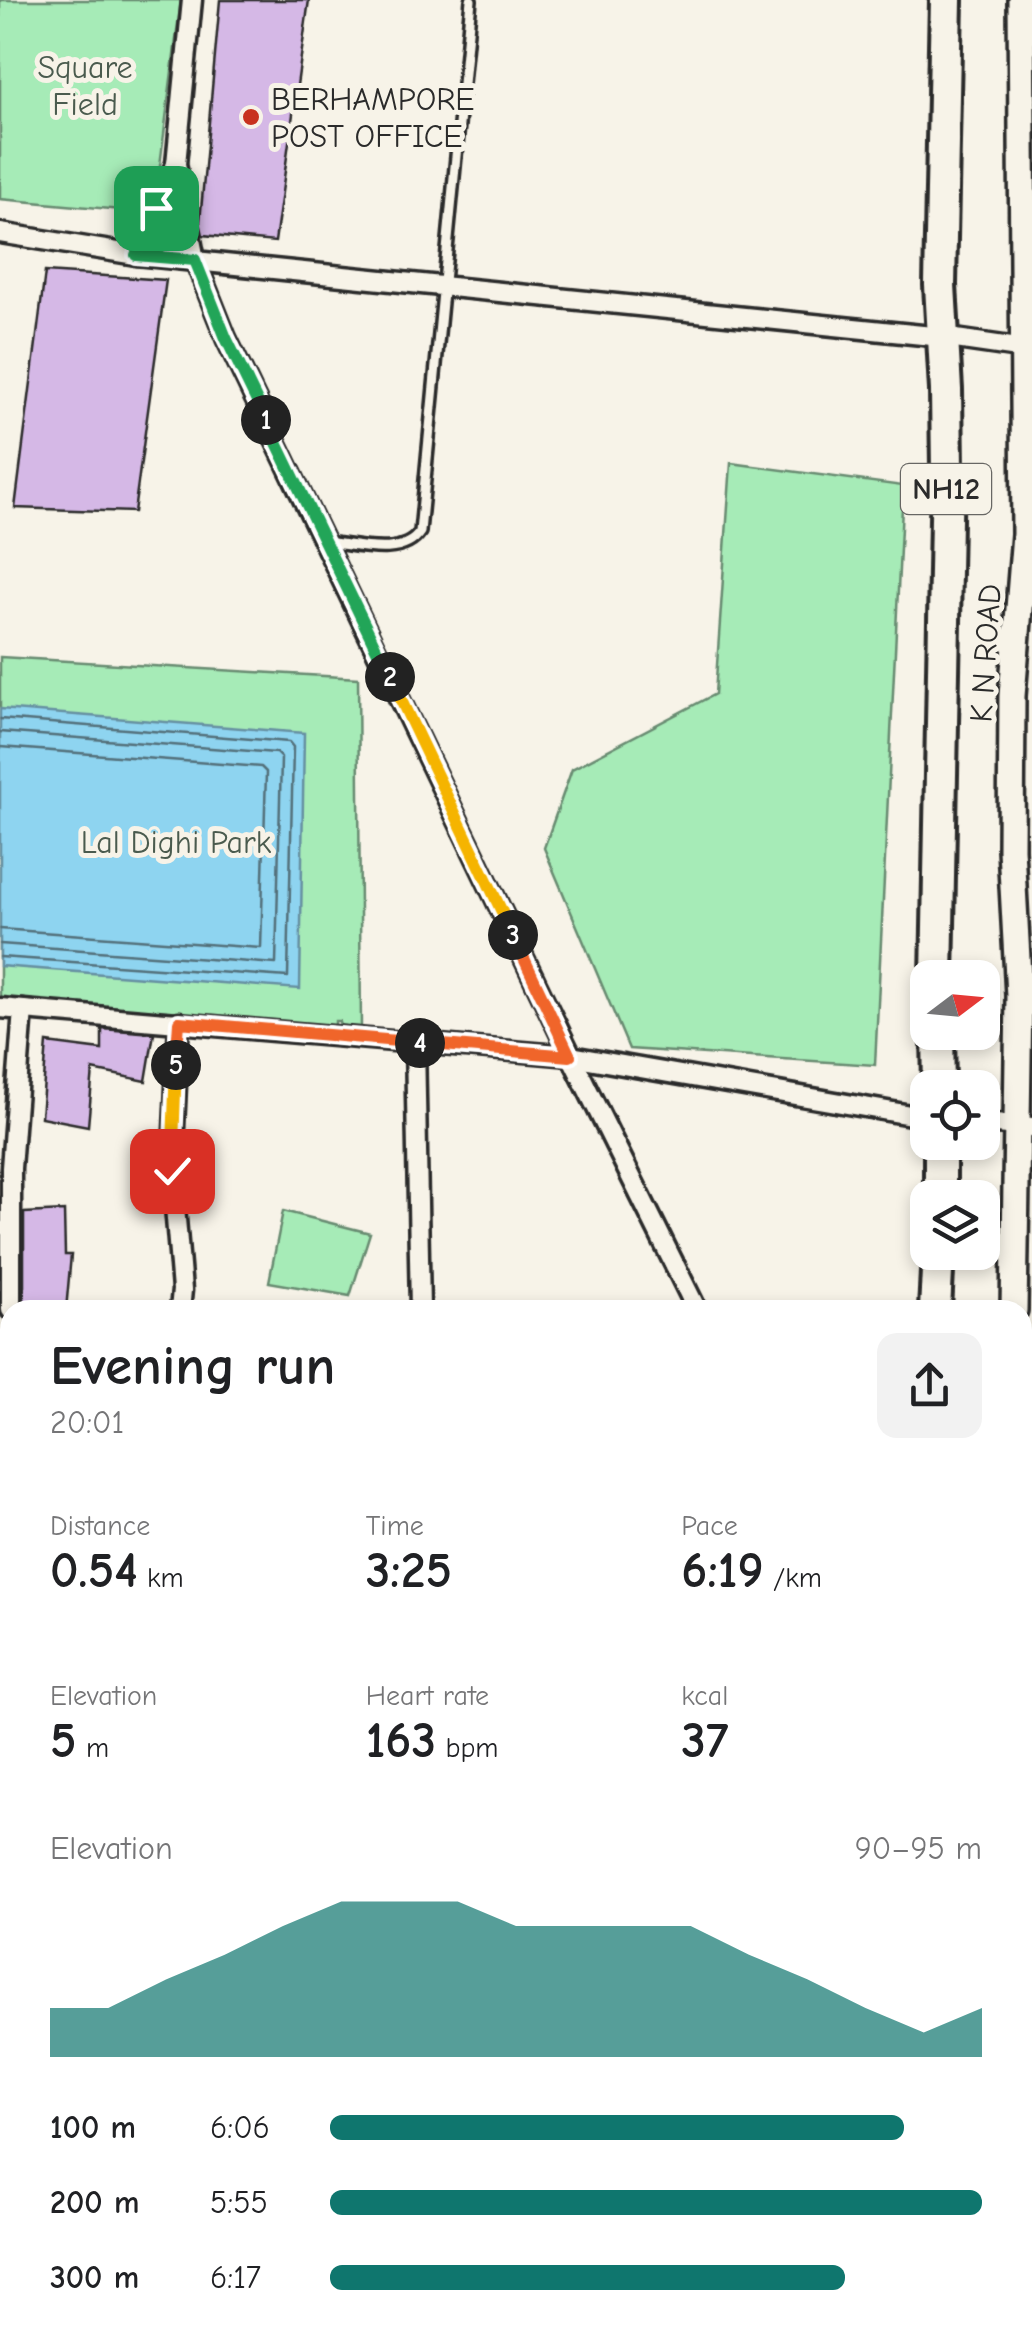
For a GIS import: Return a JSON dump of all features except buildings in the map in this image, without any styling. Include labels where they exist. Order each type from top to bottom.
[{"type":"main road","name":"NH12","points":[[937,960],[946,469],[941,233],[946,0]]},
{"type":"main road","points":[[936,1300],[937,1270]]},
{"type":"street","points":[[192,0],[176,164],[195,260],[226,338],[570,1056],[692,1300]]},
{"type":"street","name":"K N ROAD","points":[[1015,1300],[1025,1127],[1020,996],[1022,694],[1029,534],[1021,0]]},
{"type":"street","points":[[136,255],[176,164]]},
{"type":"street","points":[[0,232],[136,255],[942,337],[1025,349]]},
{"type":"street","points":[[0,1008],[570,1056],[910,1115]]},
{"type":"street","points":[[11,1300],[6,1167],[23,1010]]},
{"type":"street","points":[[179,1022],[172,1171],[181,1300]]},
{"type":"street","points":[[414,1043],[420,1300]]},
{"type":"street","points":[[1000,1125],[1025,1127]]},
{"type":"lane","points":[[325,542],[402,547],[420,532],[471,0]]},
{"type":"green space","name":"Square Field","points":[[0,0],[181,0],[154,213],[0,199]]},
{"type":"green space","points":[[731,463],[903,486],[875,1065],[629,1049],[544,848],[572,769],[715,694]]},
{"type":"green space","name":"Lal Dighi Park","points":[[0,657],[358,678],[361,1028],[340,1028],[339,1021],[335,1021],[335,1027],[0,998]]},
{"type":"green space","points":[[283,1211],[370,1233],[350,1296],[269,1282]]},
{"type":"water","name":"Lal Dighi Park","points":[[0,709],[304,733],[300,989],[0,966]]},
{"type":"place","name":"BERHAMPORE POST OFFICE","points":[[251,117]]},
{"type":"route","points":[[156,208],[136,255],[195,260],[226,338],[570,1056],[179,1022],[172,1171]]}]
